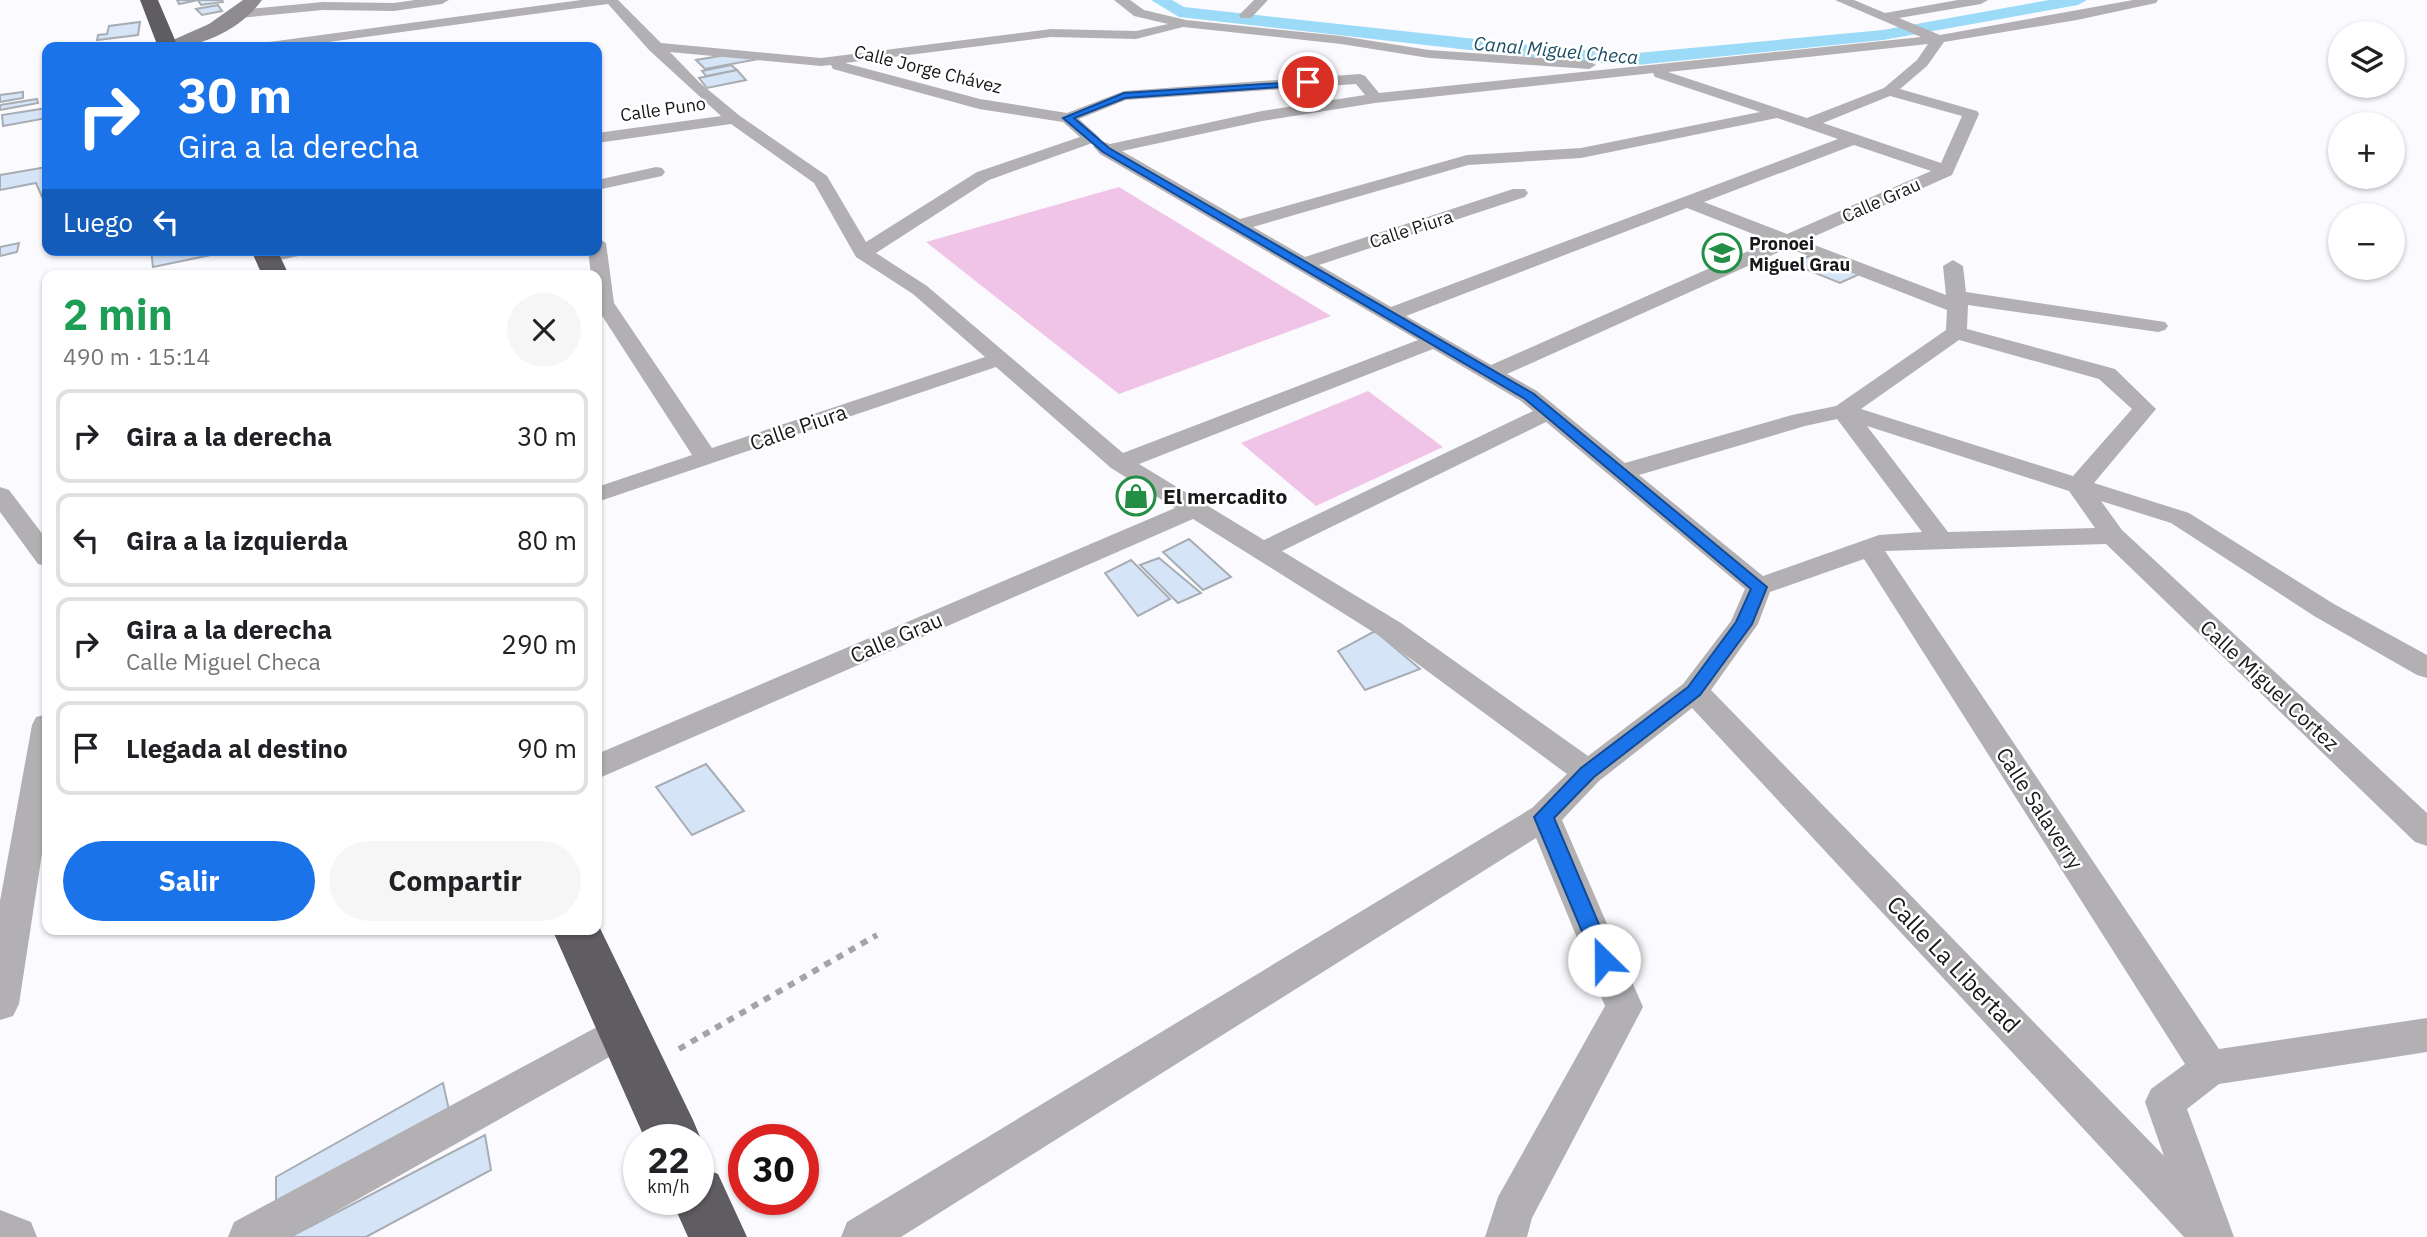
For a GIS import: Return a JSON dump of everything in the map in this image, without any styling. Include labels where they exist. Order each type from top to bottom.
[{"type":"highway","points":[[149,0],[168,42]]},
{"type":"highway","points":[[579,935],[666,1124]]},
{"type":"highway","points":[[708,1215],[718,1237]]},
{"type":"street","points":[[182,42],[234,17],[253,0]]},
{"type":"street","points":[[160,26],[191,28],[234,17],[333,5],[394,7],[442,0]]},
{"type":"street","points":[[299,42],[610,0],[663,57],[734,119],[821,180],[863,253],[920,290],[1119,463],[1391,630],[1588,773]]},
{"type":"street","points":[[1121,0],[1139,13],[1186,24],[1341,40],[1429,54],[1515,58],[1647,71],[1946,171]]},
{"type":"street","points":[[1246,15],[1261,0]]},
{"type":"street","points":[[1842,0],[1939,39]]},
{"type":"street","points":[[1887,16],[1982,0]]},
{"type":"street","points":[[863,253],[983,176],[1099,144],[1375,98],[1939,39],[2077,16],[2151,0]]},
{"type":"street","points":[[663,57],[698,49],[821,62],[1051,33],[1136,35],[1186,24]]},
{"type":"street","points":[[1808,123],[1889,91],[1922,63],[1939,39]]},
{"type":"street","points":[[663,57],[729,52]]},
{"type":"street","name":"Calle Jorge Chávez","points":[[821,62],[979,104],[1068,118]]},
{"type":"street","points":[[1375,98],[1360,79],[1124,96],[1068,118],[1099,144],[1530,396],[1619,473],[1759,587]]},
{"type":"street","name":"Calle Grau","points":[[1490,373],[1946,171],[1971,114],[1889,91]]},
{"type":"street","points":[[1237,226],[1467,160],[1581,153],[1778,113]]},
{"type":"street","name":"Calle Puno","points":[[602,137],[734,119]]},
{"type":"street","points":[[1389,315],[1854,139]]},
{"type":"street","points":[[602,184],[656,172]]},
{"type":"street","name":"Calle Piura","points":[[1302,264],[1520,193]]},
{"type":"street","points":[[1686,202],[1958,302],[2158,326]]},
{"type":"street","points":[[1953,266],[1958,302],[1956,333]]},
{"type":"street","points":[[602,307],[706,458]]},
{"type":"street","points":[[1619,473],[1800,420],[1843,411],[1956,333],[2107,374],[2145,409],[2078,486]]},
{"type":"street","points":[[1119,463],[1435,341]]},
{"type":"street","name":"Calle Piura","points":[[602,493],[1000,359]]},
{"type":"street","points":[[1843,411],[2180,519],[2324,610],[2427,668]]},
{"type":"street","points":[[1843,411],[1941,540]]},
{"type":"street","points":[[1264,550],[1548,412]]},
{"type":"street","name":"Calle Miguel Cortez","points":[[2078,486],[2113,536],[2427,833]]},
{"type":"street","points":[[0,495],[42,551]]},
{"type":"street","name":"Calle Grau","points":[[602,765],[1196,508]]},
{"type":"street","points":[[871,1236],[1544,817],[1588,773],[1694,691],[1744,624],[1759,587],[1888,541],[2113,536]]},
{"type":"street","name":"Calle Salaverry","points":[[1870,548],[2210,1068]]},
{"type":"street","name":"Calle La Libertad","points":[[1694,691],[2213,1235]]},
{"type":"street","points":[[0,1004],[42,755]]},
{"type":"street","points":[[1506,1237],[1513,1212],[1624,1007],[1544,817]]},
{"type":"street","points":[[2213,1235],[2165,1102],[2210,1068],[2427,1035]]},
{"type":"street","points":[[249,1237],[632,1050]]},
{"type":"street","points":[[0,1230],[16,1237]]},
{"type":"path","points":[[632,1050],[877,935]]},
{"type":"shaded area","points":[[1119,187],[1331,316],[1119,394],[926,242]]},
{"type":"shaded area","points":[[1368,391],[1443,447],[1316,506],[1241,443]]},
{"type":"building","points":[[177,0],[198,0],[179,4]]},
{"type":"building","points":[[198,0],[222,0],[223,2],[201,5]]},
{"type":"building","points":[[218,5],[222,11],[202,15],[196,9]]},
{"type":"building","points":[[140,22],[138,35],[97,40],[98,35],[107,34],[109,26]]},
{"type":"building","points":[[732,54],[764,58],[705,69],[696,60]]},
{"type":"building","points":[[731,65],[737,70],[706,76],[702,71]]},
{"type":"building","points":[[737,70],[746,80],[707,88],[699,78]]},
{"type":"building","points":[[23,92],[23,98],[0,102],[0,95]]},
{"type":"building","points":[[37,99],[38,103],[0,110],[0,105]]},
{"type":"building","points":[[42,109],[42,119],[3,126],[2,115]]},
{"type":"building","points":[[42,168],[42,197],[36,183],[0,190],[0,175]]},
{"type":"building","points":[[19,243],[17,252],[0,256],[0,247]]},
{"type":"building","points":[[1813,254],[1862,273],[1840,283],[1793,264]]},
{"type":"building","points":[[152,256],[206,256],[153,267]]},
{"type":"building","points":[[1189,539],[1231,577],[1203,590],[1163,552]]},
{"type":"building","points":[[1159,558],[1201,593],[1178,603],[1140,565]]},
{"type":"building","points":[[1131,560],[1170,599],[1138,616],[1105,573]]},
{"type":"building","points":[[1375,631],[1420,669],[1365,690],[1338,651]]},
{"type":"building","points":[[706,764],[744,811],[692,835],[656,787]]},
{"type":"building","points":[[443,1083],[449,1110],[276,1209],[276,1177]]},
{"type":"building","points":[[485,1135],[491,1170],[366,1237],[290,1237]]},
{"type":"waterway","name":"Canal Miguel Checa","points":[[1160,0],[1179,12],[1566,55],[1637,59],[1883,35],[2078,0]]},
{"type":"place","name":"Pronoei Miguel Grau","points":[[1722,253]]},
{"type":"place","name":"El mercadito","points":[[1136,496]]},
{"type":"route","points":[[1308,82],[1124,96],[1068,118],[1106,150],[1530,396],[1619,473],[1759,587],[1744,624],[1694,691],[1588,773],[1544,817],[1604,960]]}]
